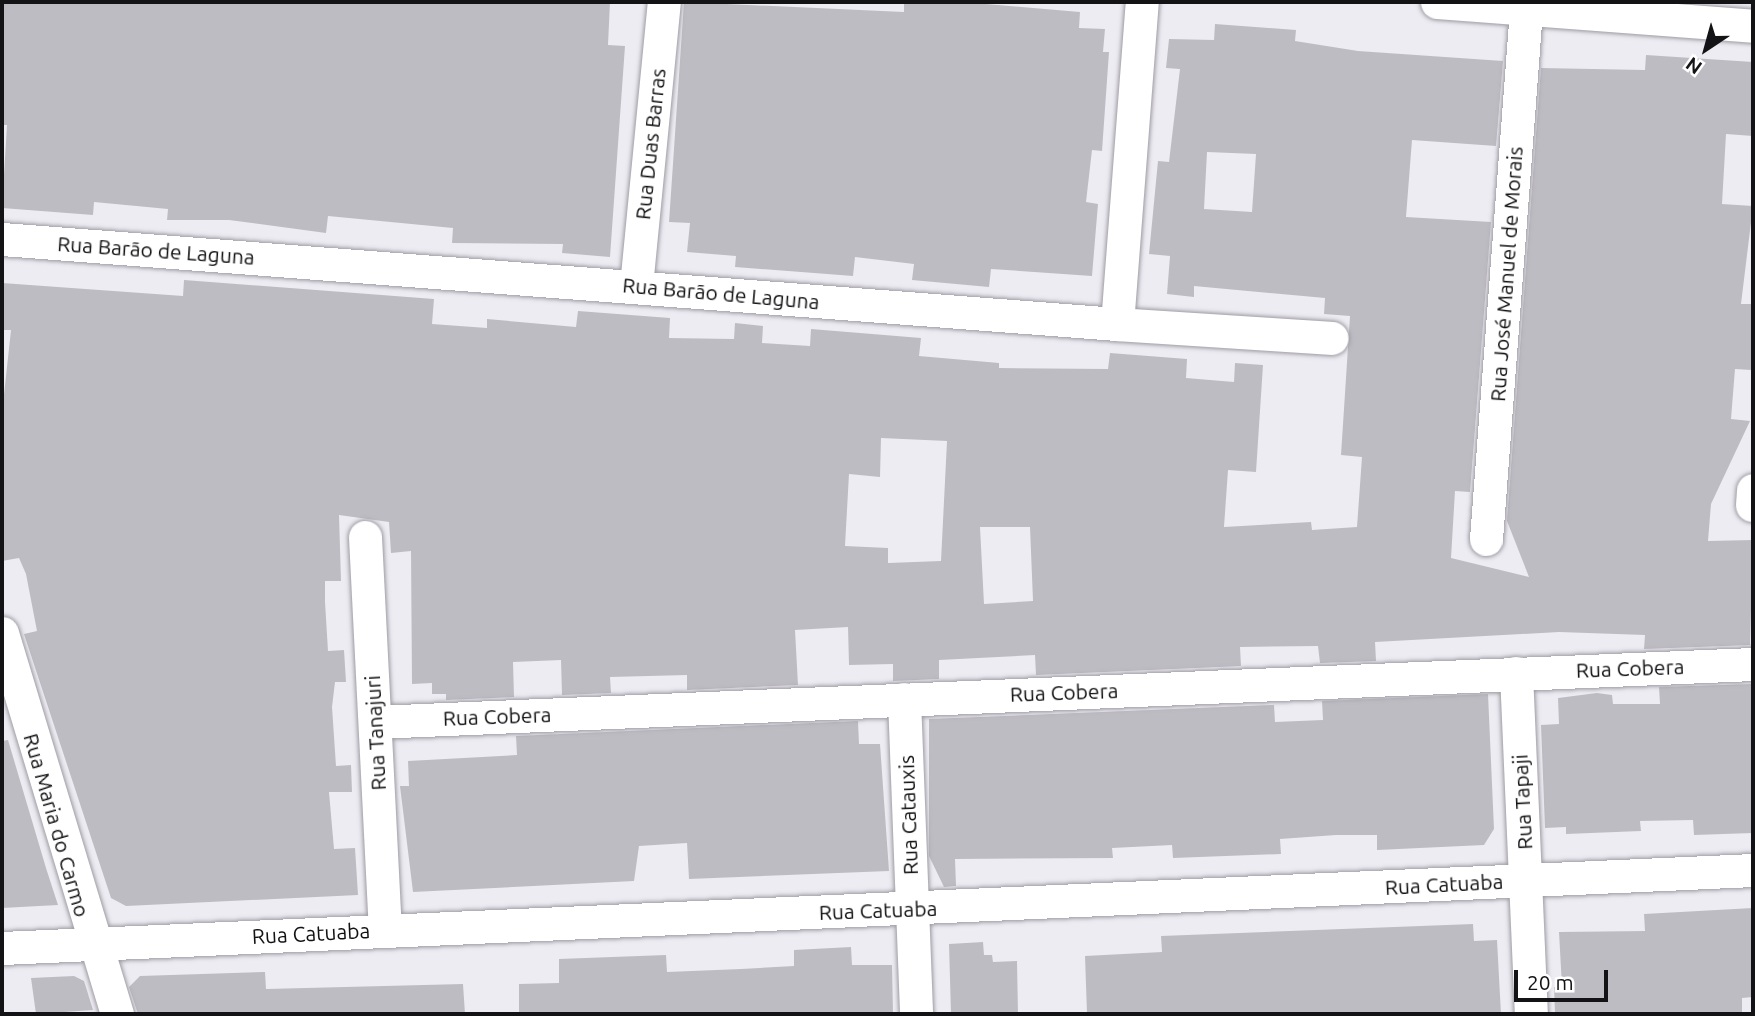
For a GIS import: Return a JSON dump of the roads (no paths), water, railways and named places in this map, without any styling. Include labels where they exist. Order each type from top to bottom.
[{"type":"street","name":"Rua Duas Barras","points":[[636,286],[664,2]]},
{"type":"street","points":[[1117,324],[1142,2]]},
{"type":"street","points":[[1437,2],[1525,9],[1719,13],[1753,26]]},
{"type":"street","name":"Rua José Manuel de Morais","points":[[1486,539],[1525,9]]},
{"type":"street","name":"Rua Barão de Laguna","points":[[2,239],[1332,338]]},
{"type":"street","name":"Rua Tanajuri","points":[[365,537],[385,929]]},
{"type":"street","name":"Rua Maria do Carmo","points":[[2,633],[91,944],[117,1014]]},
{"type":"street","name":"Rua Cobera","points":[[375,722],[1753,664]]},
{"type":"street","name":"Rua Tapaji","points":[[1516,673],[1531,1014]]},
{"type":"street","name":"Rua Catauxis","points":[[904,699],[916,1014]]},
{"type":"street","name":"Rua Catuaba","points":[[2,948],[1753,870]]}]
